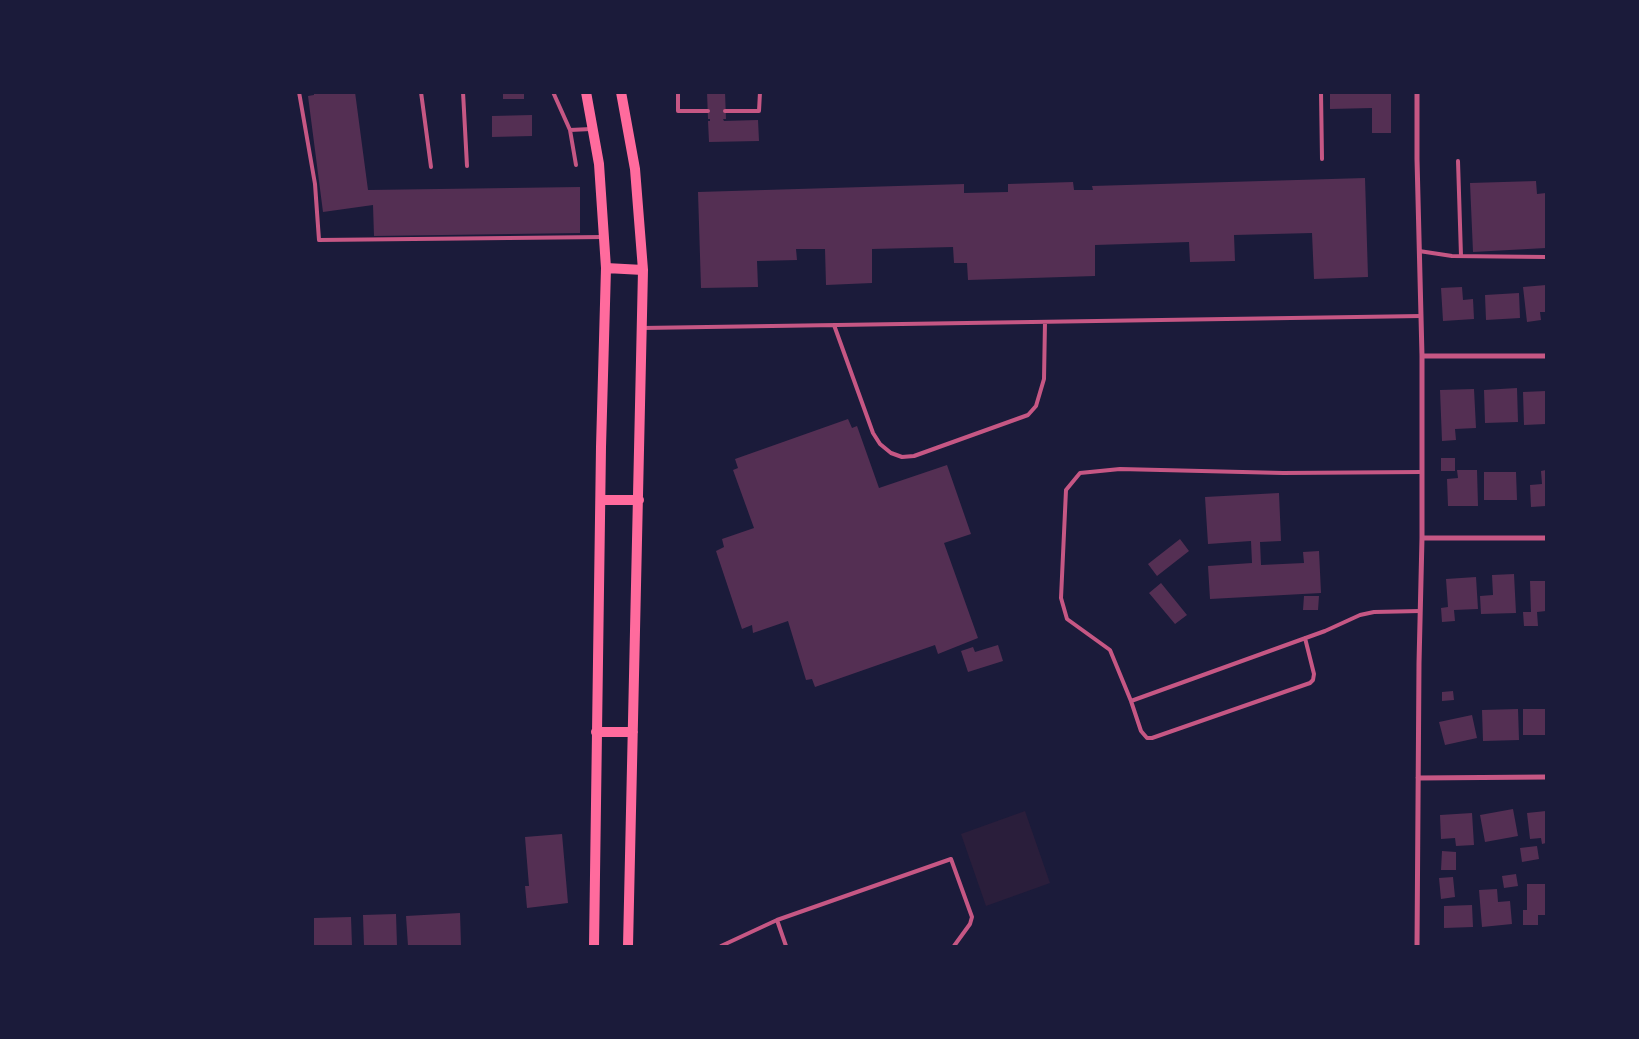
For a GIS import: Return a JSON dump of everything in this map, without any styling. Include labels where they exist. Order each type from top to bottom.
[{"type":"main road","points":[[586,92],[599,164],[606,268],[600,627],[596,732],[594,946]]},
{"type":"main road","points":[[621,92],[635,169],[644,270],[628,946]]},
{"type":"main road","points":[[606,268],[644,270]]},
{"type":"main road","points":[[601,500],[639,500]]},
{"type":"main road","points":[[596,732],[633,732]]},
{"type":"street","points":[[1417,92],[1416,159],[1422,356],[1422,538],[1417,946]]},
{"type":"street","points":[[1422,356],[1546,356]]},
{"type":"street","points":[[1422,538],[1546,538]]},
{"type":"street","points":[[1418,778],[1546,777]]},
{"type":"lane","points":[[299,92],[316,184],[319,240],[604,237]]},
{"type":"lane","points":[[420,92],[431,167]]},
{"type":"lane","points":[[463,92],[467,166]]},
{"type":"lane","points":[[553,92],[570,130],[576,165]]},
{"type":"lane","points":[[678,92],[678,111],[708,110]]},
{"type":"lane","points":[[725,111],[759,112],[760,92]]},
{"type":"lane","points":[[1321,92],[1322,159]]},
{"type":"lane","points":[[570,130],[592,129]]},
{"type":"lane","points":[[1458,161],[1461,256]]},
{"type":"lane","points":[[1419,251],[1461,256],[1546,256]]},
{"type":"lane","points":[[642,328],[1421,316]]},
{"type":"lane","points":[[834,325],[873,433],[880,444],[891,453],[902,457],[914,456],[1028,415],[1036,406],[1044,379],[1045,322]]},
{"type":"lane","points":[[1305,638],[1314,674],[1313,680],[1310,683],[1152,738],[1146,738],[1141,731],[1110,650],[1067,619],[1061,598],[1066,490],[1080,473],[1120,469],[1283,473],[1422,472]]},
{"type":"lane","points":[[1131,701],[1305,638],[1360,615],[1374,612],[1420,611]]},
{"type":"lane","points":[[721,946],[777,920],[951,859],[972,917],[970,924],[954,946]]},
{"type":"lane","points":[[777,920],[786,946]]},
{"type":"shaded area","points":[[1025,811],[1050,883],[986,906],[961,834]]},
{"type":"building","points":[[314,92],[355,92],[368,190],[580,187],[580,233],[374,236],[373,205],[323,212],[308,96],[314,95]]},
{"type":"building","points":[[503,92],[524,92],[524,99],[503,99]]},
{"type":"building","points":[[707,92],[725,92],[726,119],[723,119],[724,121],[758,120],[759,141],[709,142],[708,121],[710,119],[708,119]]},
{"type":"building","points":[[1330,92],[1391,92],[1391,133],[1372,133],[1372,108],[1330,109]]},
{"type":"building","points":[[532,115],[532,136],[492,137],[492,116]]},
{"type":"building","points":[[1365,178],[1368,277],[1314,279],[1312,233],[1234,235],[1235,261],[1190,262],[1189,242],[1095,245],[1095,276],[968,280],[967,263],[954,263],[953,247],[872,249],[872,283],[826,285],[825,249],[796,249],[797,260],[757,261],[758,287],[701,288],[698,192],[964,184],[964,193],[1008,192],[1008,184],[1073,182],[1074,190],[1093,190],[1092,186]]},
{"type":"building","points":[[1536,181],[1537,194],[1546,193],[1546,248],[1473,252],[1470,183]]},
{"type":"building","points":[[1546,285],[1546,312],[1540,312],[1541,320],[1527,322],[1523,287]]},
{"type":"building","points":[[1462,287],[1463,300],[1473,299],[1474,319],[1443,321],[1441,288]]},
{"type":"building","points":[[1519,293],[1520,318],[1486,320],[1485,295]]},
{"type":"building","points":[[1517,388],[1518,422],[1485,423],[1484,390]]},
{"type":"building","points":[[1474,389],[1476,428],[1455,429],[1456,440],[1442,441],[1440,390]]},
{"type":"building","points":[[1546,391],[1546,424],[1524,425],[1523,392]]},
{"type":"building","points":[[848,419],[852,428],[857,426],[879,488],[947,465],[971,534],[944,543],[978,638],[938,654],[935,645],[815,687],[812,679],[806,680],[788,621],[753,633],[752,625],[742,629],[716,551],[724,547],[722,539],[754,528],[733,470],[738,468],[735,459]]},
{"type":"building","points":[[1441,458],[1455,458],[1455,471],[1441,471]]},
{"type":"building","points":[[1457,470],[1477,470],[1478,506],[1448,506],[1447,479],[1458,478]]},
{"type":"building","points":[[1546,470],[1546,506],[1531,507],[1530,485],[1542,484],[1541,471]]},
{"type":"building","points":[[1484,472],[1516,472],[1517,500],[1484,500]]},
{"type":"building","points":[[1279,493],[1281,541],[1260,542],[1261,565],[1304,563],[1303,552],[1319,551],[1321,593],[1210,599],[1208,566],[1252,563],[1251,541],[1208,544],[1205,497]]},
{"type":"building","points":[[1180,539],[1189,551],[1157,576],[1148,564]]},
{"type":"building","points":[[1514,574],[1516,613],[1481,614],[1480,596],[1493,595],[1492,575]]},
{"type":"building","points":[[1476,577],[1478,609],[1454,610],[1455,621],[1442,622],[1441,608],[1448,607],[1446,579]]},
{"type":"building","points":[[1530,581],[1546,581],[1546,611],[1537,612],[1538,626],[1524,626],[1523,612],[1531,612]]},
{"type":"building","points":[[1161,583],[1187,615],[1175,624],[1149,593]]},
{"type":"building","points":[[1304,596],[1319,596],[1318,610],[1303,610]]},
{"type":"building","points":[[998,645],[1003,661],[968,672],[961,651],[973,647],[975,652]]},
{"type":"building","points":[[1453,691],[1454,700],[1442,701],[1442,692]]},
{"type":"building","points":[[1518,709],[1519,740],[1483,741],[1482,710]]},
{"type":"building","points":[[1523,709],[1546,709],[1546,735],[1523,735]]},
{"type":"building","points":[[1472,715],[1477,738],[1445,745],[1439,722]]},
{"type":"building","points":[[1513,809],[1518,836],[1485,842],[1480,815]]},
{"type":"building","points":[[1546,811],[1546,843],[1542,844],[1541,838],[1530,839],[1527,813]]},
{"type":"building","points":[[1472,813],[1474,845],[1456,846],[1455,838],[1441,839],[1440,815]]},
{"type":"building","points":[[562,834],[568,903],[527,908],[525,886],[529,886],[525,837]]},
{"type":"building","points":[[1537,846],[1539,859],[1522,862],[1520,848]]},
{"type":"building","points":[[1442,851],[1456,852],[1456,870],[1441,870]]},
{"type":"building","points":[[1516,874],[1518,886],[1504,888],[1502,876]]},
{"type":"building","points":[[1453,877],[1455,897],[1441,899],[1439,878]]},
{"type":"building","points":[[1527,884],[1546,884],[1546,915],[1538,915],[1538,925],[1523,925],[1523,910],[1527,910]]},
{"type":"building","points":[[1497,889],[1498,902],[1510,901],[1512,924],[1482,927],[1479,890]]},
{"type":"building","points":[[1472,905],[1473,927],[1444,928],[1444,906]]},
{"type":"building","points":[[460,913],[461,946],[408,946],[406,916]]},
{"type":"building","points":[[396,914],[397,946],[364,946],[363,915]]},
{"type":"building","points":[[351,917],[352,946],[314,946],[314,918]]}]
